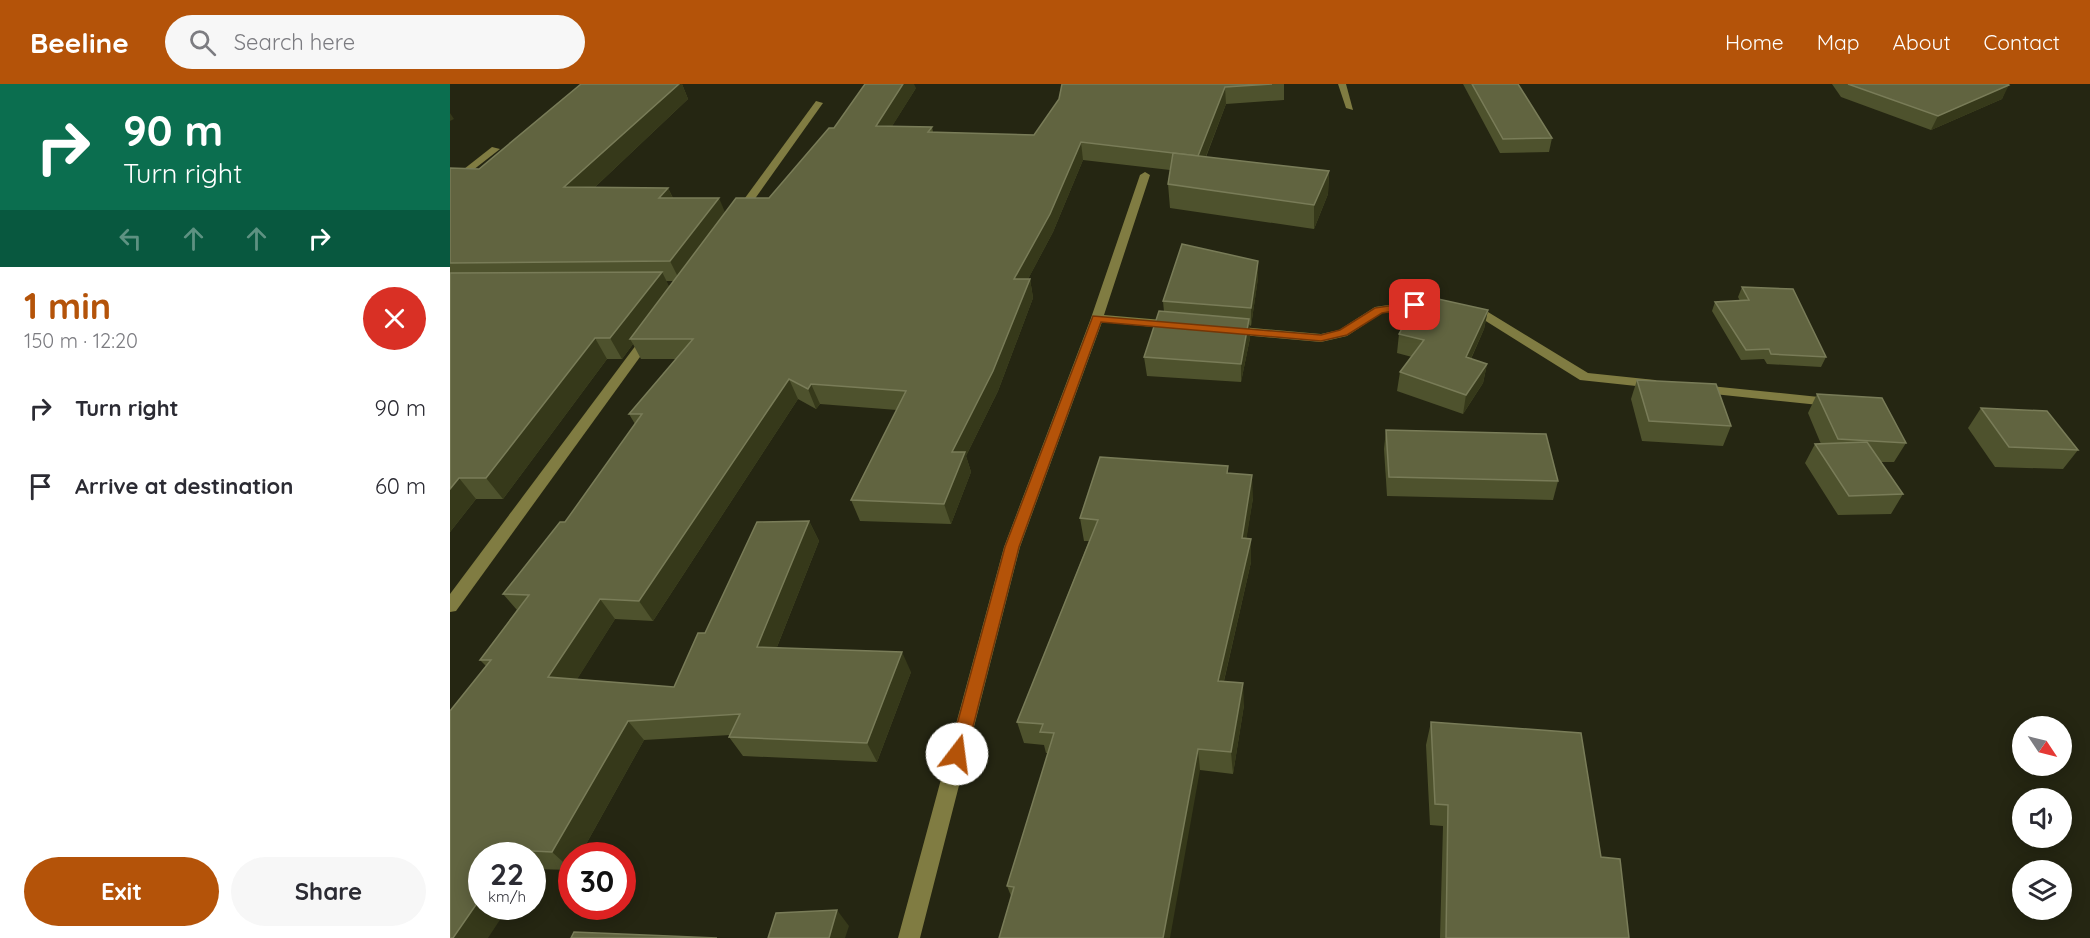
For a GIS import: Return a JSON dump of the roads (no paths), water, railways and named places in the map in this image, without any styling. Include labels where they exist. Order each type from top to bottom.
[{"type":"street","points":[[1342,84],[1350,108]]},
{"type":"street","points":[[728,228],[819,103]]},
{"type":"street","points":[[450,185],[495,149]]},
{"type":"street","points":[[909,938],[1012,547],[1097,318],[1145,175]]},
{"type":"street","points":[[1215,328],[1321,338],[1344,333],[1379,310],[1415,305],[1484,315],[1585,376],[1667,385]]},
{"type":"street","points":[[1097,318],[1191,326]]},
{"type":"street","points":[[450,606],[658,324]]},
{"type":"street","points":[[1690,388],[1819,401]]}]
